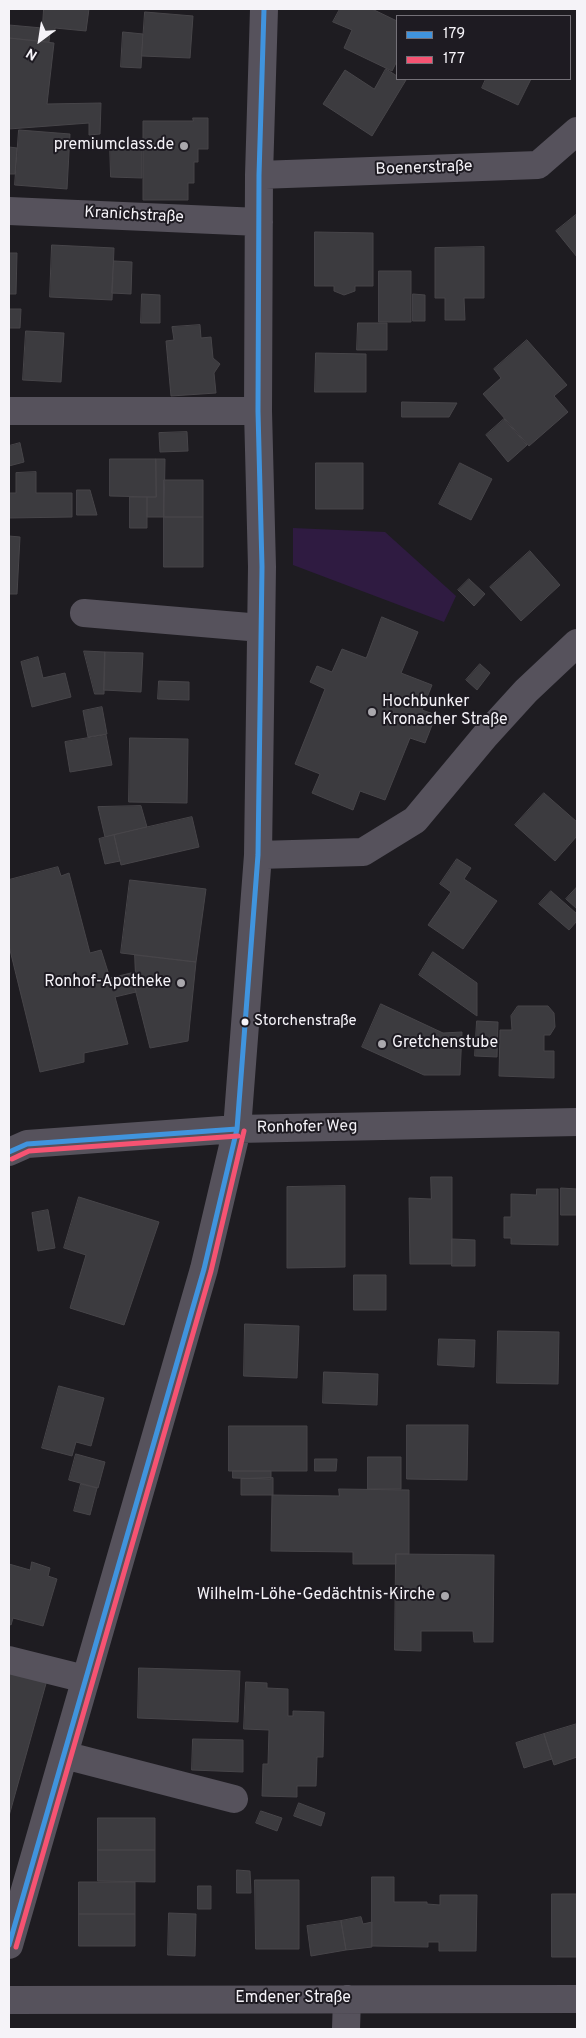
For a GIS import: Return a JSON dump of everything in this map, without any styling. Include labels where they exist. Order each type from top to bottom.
[{"type":"street","points":[[9,1945],[204,1268],[237,1129],[258,855],[261,628],[258,411],[259,175],[264,9]]},
{"type":"street","name":"Boenerstraße","points":[[259,175],[538,164],[577,131]]},
{"type":"street","name":"Kranichstraße","points":[[9,211],[259,222]]},
{"type":"street","points":[[9,411],[258,411]]},
{"type":"street","points":[[84,613],[261,628]]},
{"type":"street","points":[[258,855],[363,852],[415,820],[485,736],[526,691],[577,643]]},
{"type":"street","name":"Ronhofer Weg","points":[[9,1152],[27,1144],[237,1129],[577,1122]]},
{"type":"street","points":[[9,1660],[85,1678]]},
{"type":"street","points":[[64,1755],[234,1799]]},
{"type":"street","points":[[346,1999],[346,2029]]},
{"type":"street","name":"Emdener Straße","points":[[9,2000],[577,1999]]},
{"type":"shaded area","points":[[293,528],[385,532],[456,596],[444,622],[293,565]]},
{"type":"building","points":[[44,9],[89,9],[86,31],[55,28],[55,32],[50,32],[49,42],[9,38],[9,25],[42,28]]},
{"type":"building","points":[[340,9],[372,9],[396,21],[396,63],[392,71],[344,48],[352,30],[333,22]]},
{"type":"building","points":[[145,12],[193,16],[190,58],[142,56]]},
{"type":"building","points":[[123,32],[143,34],[141,68],[121,67]]},
{"type":"building","points":[[9,38],[54,43],[47,104],[101,103],[100,134],[89,135],[89,123],[9,129]]},
{"type":"building","points":[[386,69],[396,75],[396,80],[406,80],[372,136],[323,104],[345,70],[374,89]]},
{"type":"building","points":[[486,80],[530,80],[518,105],[482,88]]},
{"type":"building","points":[[193,118],[208,118],[208,149],[198,149],[198,162],[194,162],[194,183],[188,183],[188,200],[143,200],[143,121],[193,121]]},
{"type":"building","points":[[19,130],[70,134],[67,189],[15,185]]},
{"type":"building","points":[[110,143],[142,143],[142,178],[111,177]]},
{"type":"building","points":[[9,147],[17,148],[15,174],[9,174]]},
{"type":"building","points":[[577,214],[577,257],[556,231]]},
{"type":"building","points":[[315,232],[373,233],[373,286],[355,286],[355,291],[344,295],[334,291],[334,286],[315,286]]},
{"type":"building","points":[[52,245],[114,248],[112,300],[50,297]]},
{"type":"building","points":[[484,247],[484,298],[464,298],[465,320],[445,320],[445,298],[435,298],[435,248]]},
{"type":"building","points":[[9,253],[17,253],[16,294],[9,294]]},
{"type":"building","points":[[114,261],[132,262],[131,294],[112,293]]},
{"type":"building","points":[[379,271],[411,271],[411,322],[379,322]]},
{"type":"building","points":[[142,294],[160,295],[160,323],[141,323]]},
{"type":"building","points":[[413,294],[425,295],[425,321],[413,321]]},
{"type":"building","points":[[9,309],[21,309],[20,328],[9,328]]},
{"type":"building","points":[[358,323],[387,323],[387,350],[357,350]]},
{"type":"building","points":[[200,325],[201,338],[211,337],[213,358],[220,364],[214,373],[216,393],[171,396],[166,341],[174,340],[172,327]]},
{"type":"building","points":[[26,331],[64,333],[61,382],[23,380]]},
{"type":"building","points":[[527,340],[567,385],[554,396],[568,412],[529,446],[483,394],[501,378],[494,369]]},
{"type":"building","points":[[316,353],[366,354],[366,392],[315,392]]},
{"type":"building","points":[[402,402],[457,403],[449,417],[402,417]]},
{"type":"building","points":[[504,419],[527,445],[508,462],[486,435]]},
{"type":"building","points":[[187,432],[188,451],[160,452],[159,433]]},
{"type":"building","points":[[20,443],[24,462],[9,466],[9,446]]},
{"type":"building","points":[[110,459],[156,459],[156,497],[110,496]]},
{"type":"building","points":[[156,459],[165,459],[164,517],[147,517],[147,497],[156,497]]},
{"type":"building","points":[[316,463],[363,463],[363,509],[316,509]]},
{"type":"building","points":[[460,463],[492,479],[471,520],[439,504]]},
{"type":"building","points":[[36,472],[36,493],[72,493],[72,517],[9,518],[9,493],[16,493],[16,473]]},
{"type":"building","points":[[164,480],[203,480],[203,517],[164,517]]},
{"type":"building","points":[[77,490],[90,490],[97,515],[77,515]]},
{"type":"building","points":[[130,497],[147,497],[147,528],[130,528]]},
{"type":"building","points":[[164,517],[203,517],[203,567],[164,567]]},
{"type":"building","points":[[9,536],[20,537],[17,594],[9,594]]},
{"type":"building","points":[[530,551],[560,585],[521,621],[490,587]]},
{"type":"building","points":[[469,579],[485,594],[474,606],[458,590]]},
{"type":"building","name":"Hochbunker Kronacher Straße","points":[[382,617],[418,632],[401,673],[432,685],[422,710],[436,715],[425,743],[410,738],[385,800],[360,791],[353,810],[312,793],[320,774],[295,764],[325,689],[310,682],[317,666],[332,672],[342,649],[366,658]]},
{"type":"building","points":[[84,651],[105,652],[104,694],[95,694]]},
{"type":"building","points":[[105,652],[143,653],[141,692],[104,690]]},
{"type":"building","points":[[38,657],[43,678],[65,673],[71,697],[32,707],[21,662]]},
{"type":"building","points":[[480,664],[490,673],[477,690],[466,680]]},
{"type":"building","points":[[159,681],[189,682],[189,700],[158,699]]},
{"type":"building","points":[[102,707],[107,734],[88,737],[83,711]]},
{"type":"building","points":[[106,735],[112,765],[70,772],[65,742]]},
{"type":"building","points":[[130,738],[188,739],[187,803],[129,802]]},
{"type":"building","points":[[544,793],[577,822],[577,836],[555,861],[515,825]]},
{"type":"building","points":[[141,806],[147,827],[105,837],[98,807]]},
{"type":"building","points":[[192,817],[199,847],[121,865],[114,835]]},
{"type":"building","points":[[114,835],[120,861],[105,864],[99,839]]},
{"type":"building","points":[[457,859],[471,868],[464,879],[497,901],[463,949],[428,925],[451,892],[440,884]]},
{"type":"building","points":[[58,867],[61,876],[69,873],[90,953],[101,950],[110,978],[131,973],[136,992],[115,997],[128,1044],[84,1053],[84,1062],[40,1072],[9,946],[9,880]]},
{"type":"building","points":[[130,880],[206,889],[196,962],[121,953]]},
{"type":"building","points":[[577,887],[577,909],[566,899]]},
{"type":"building","points":[[551,891],[577,914],[577,921],[569,930],[539,904]]},
{"type":"building","points":[[433,952],[477,983],[477,1016],[419,975]]},
{"type":"building","points":[[135,955],[196,962],[188,1041],[150,1048],[131,973],[135,973]]},
{"type":"building","points":[[381,1004],[443,1033],[462,1032],[460,1075],[424,1075],[362,1047]]},
{"type":"building","points":[[518,1006],[548,1006],[554,1013],[555,1027],[550,1035],[544,1035],[544,1051],[554,1051],[554,1078],[499,1076],[500,1030],[512,1030],[511,1016]]},
{"type":"building","points":[[477,1021],[498,1022],[497,1057],[475,1056]]},
{"type":"building","points":[[431,1177],[452,1177],[452,1264],[410,1264],[409,1198],[431,1199]]},
{"type":"building","points":[[345,1186],[345,1267],[287,1268],[287,1187]]},
{"type":"building","points":[[561,1188],[577,1189],[577,1215],[561,1215]]},
{"type":"building","points":[[537,1189],[558,1189],[558,1245],[511,1244],[511,1238],[504,1238],[504,1217],[511,1217],[511,1194],[536,1195]]},
{"type":"building","points":[[79,1197],[159,1222],[124,1325],[70,1308],[86,1255],[64,1248]]},
{"type":"building","points":[[48,1210],[55,1248],[38,1251],[32,1213]]},
{"type":"building","points":[[452,1239],[475,1240],[475,1266],[452,1266]]},
{"type":"building","points":[[354,1275],[386,1275],[386,1310],[354,1310]]},
{"type":"building","points":[[245,1324],[299,1326],[297,1378],[244,1376]]},
{"type":"building","points":[[498,1331],[559,1332],[558,1384],[497,1383]]},
{"type":"building","points":[[439,1339],[475,1340],[474,1367],[438,1365]]},
{"type":"building","points":[[324,1372],[378,1374],[377,1405],[323,1403]]},
{"type":"building","points":[[59,1386],[104,1398],[91,1446],[76,1442],[72,1456],[42,1448]]},
{"type":"building","points":[[407,1425],[468,1425],[467,1480],[407,1479]]},
{"type":"building","points":[[229,1426],[307,1426],[307,1471],[229,1471]]},
{"type":"building","points":[[76,1454],[105,1462],[98,1488],[69,1480]]},
{"type":"building","points":[[368,1457],[401,1457],[401,1489],[368,1489]]},
{"type":"building","points":[[315,1459],[337,1459],[336,1471],[315,1471]]},
{"type":"building","points":[[233,1471],[271,1471],[271,1479],[233,1478]]},
{"type":"building","points":[[273,1478],[273,1495],[241,1495],[241,1479]]},
{"type":"building","points":[[81,1484],[97,1488],[90,1515],[74,1511]]},
{"type":"building","points":[[339,1489],[409,1490],[409,1554],[396,1554],[396,1564],[353,1564],[353,1552],[271,1551],[272,1495],[339,1496]]},
{"type":"building","name":"Wilhelm-Löhe-Gedächtnis-Kirche","points":[[396,1554],[494,1555],[493,1642],[474,1642],[473,1631],[421,1631],[421,1651],[395,1650]]},
{"type":"building","points":[[32,1562],[50,1568],[48,1576],[57,1579],[43,1626],[13,1618],[11,1625],[9,1624],[9,1564],[30,1570]]},
{"type":"building","points":[[139,1668],[240,1671],[238,1722],[138,1718]]},
{"type":"building","points":[[9,1672],[47,1680],[9,1816]]},
{"type":"building","points":[[246,1682],[267,1683],[267,1688],[288,1689],[288,1716],[293,1716],[293,1711],[324,1712],[323,1757],[317,1757],[316,1786],[297,1786],[297,1797],[262,1796],[263,1764],[268,1764],[269,1730],[244,1729]]},
{"type":"building","points":[[577,1724],[577,1757],[554,1765],[544,1734]]},
{"type":"building","points":[[544,1734],[552,1759],[524,1768],[516,1743]]},
{"type":"building","points":[[193,1739],[243,1740],[243,1772],[192,1770]]},
{"type":"building","points":[[299,1803],[325,1813],[321,1826],[294,1816]]},
{"type":"building","points":[[261,1811],[282,1818],[277,1831],[256,1823]]},
{"type":"building","points":[[98,1818],[155,1818],[155,1850],[98,1850]]},
{"type":"building","points":[[98,1850],[155,1850],[155,1882],[98,1881]]},
{"type":"building","points":[[237,1870],[250,1871],[251,1893],[237,1893]]},
{"type":"building","points":[[372,1877],[394,1877],[394,1902],[427,1902],[427,1904],[440,1905],[440,1895],[477,1895],[476,1951],[439,1951],[439,1942],[428,1942],[428,1947],[372,1946]]},
{"type":"building","points":[[255,1880],[299,1880],[299,1949],[256,1949]]},
{"type":"building","points":[[79,1882],[135,1882],[135,1914],[79,1914]]},
{"type":"building","points":[[198,1886],[211,1886],[211,1909],[198,1909]]},
{"type":"building","points":[[552,1894],[577,1894],[577,1957],[552,1957]]},
{"type":"building","points":[[169,1913],[196,1914],[195,1956],[168,1955]]},
{"type":"building","points":[[79,1914],[135,1914],[135,1946],[79,1946]]},
{"type":"building","points":[[361,1917],[363,1924],[372,1922],[372,1947],[346,1950],[341,1921]]},
{"type":"building","points":[[341,1921],[346,1950],[311,1956],[307,1926]]},
{"type":"transit line","name":"179","points":[[9,1945],[204,1269],[237,1129],[258,855],[262,567],[258,411],[259,175],[264,9]]},
{"type":"transit line","name":"179","points":[[9,1152],[27,1144],[237,1129]]},
{"type":"transit line","name":"177","points":[[16,1947],[211,1271],[244,1131]]},
{"type":"transit line","name":"177","points":[[12,1159],[29,1151],[238,1136]]},
{"type":"place","name":"premiumclass.de","points":[[184,146]]},
{"type":"place","name":"Hochbunker Kronacher Straße","points":[[372,712]]},
{"type":"place","name":"Ronhof-Apotheke","points":[[181,983]]},
{"type":"place","name":"Storchenstraße","points":[[245,1022]]},
{"type":"place","name":"Gretchenstube","points":[[382,1044]]},
{"type":"place","name":"Wilhelm-Löhe-Gedächtnis-Kirche","points":[[445,1596]]}]
